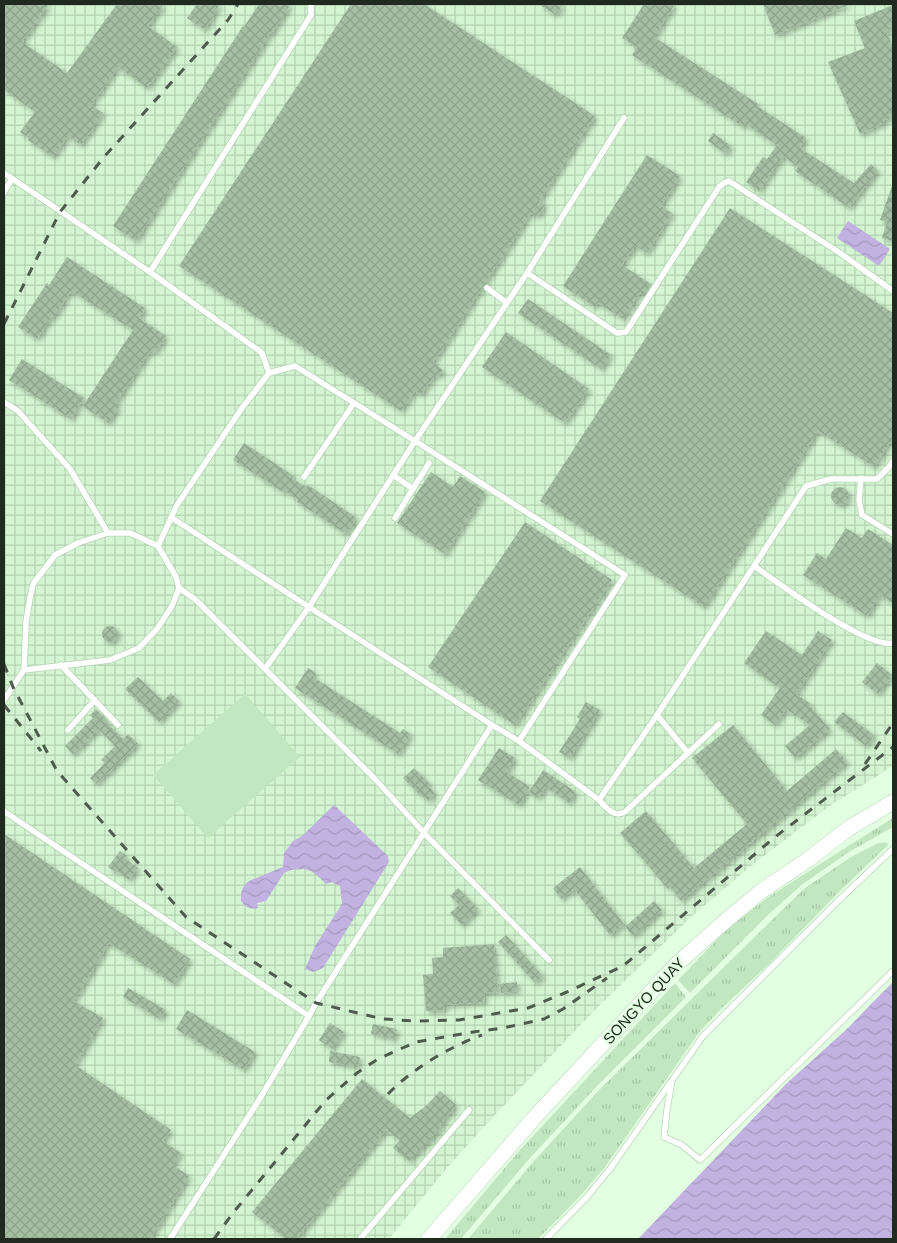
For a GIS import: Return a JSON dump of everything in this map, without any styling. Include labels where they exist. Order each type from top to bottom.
[{"type":"main road","name":"SONGYO QUAY","points":[[430,1239],[534,1118],[678,964],[760,892],[809,859],[849,828],[893,802]]},
{"type":"lane","points":[[150,272],[311,15],[311,4]]},
{"type":"lane","points":[[265,669],[308,607],[506,302],[527,273],[624,118]]},
{"type":"lane","points":[[4,173],[150,272],[262,353],[269,373]]},
{"type":"lane","points":[[4,192],[12,179]]},
{"type":"lane","points":[[527,273],[617,333],[626,332],[719,187],[729,181],[840,253],[893,291]]},
{"type":"lane","points":[[487,288],[506,302]]},
{"type":"lane","points":[[158,546],[177,505],[242,408],[269,373],[295,366],[625,575],[519,741]]},
{"type":"lane","points":[[4,402],[18,411],[70,468],[108,533]]},
{"type":"lane","points":[[304,477],[354,403]]},
{"type":"lane","points":[[599,800],[657,716],[806,486],[831,479],[877,479],[893,460]]},
{"type":"lane","points":[[395,518],[429,463]]},
{"type":"lane","points":[[393,475],[413,489]]},
{"type":"lane","points":[[861,478],[859,500],[862,515],[893,534]]},
{"type":"lane","points":[[172,518],[519,741],[599,800],[614,814],[621,814],[626,811],[719,724]]},
{"type":"lane","points":[[4,700],[24,670],[26,622],[33,584],[55,555],[78,543],[108,533],[130,534],[158,546],[176,578],[179,588],[172,606],[157,629],[139,648],[110,660],[24,670]]},
{"type":"lane","points":[[754,566],[860,635],[877,642],[893,643]]},
{"type":"lane","points":[[179,588],[196,600],[375,779],[424,833],[548,960]]},
{"type":"lane","points":[[62,665],[118,726]]},
{"type":"lane","points":[[68,730],[95,700]]},
{"type":"lane","points":[[657,716],[688,753]]},
{"type":"lane","points":[[170,1239],[259,1100],[316,1003],[492,725]]},
{"type":"lane","points":[[5,812],[309,1016]]},
{"type":"lane","points":[[546,1239],[586,1198],[610,1169],[702,1036],[893,849]]},
{"type":"lane","points":[[673,1077],[664,1137],[682,1145],[700,1160],[893,971]]},
{"type":"lane","points":[[360,1239],[469,1110]]},
{"type":"shaded area","points":[[4,4],[893,4],[893,766],[831,805],[751,866],[690,918],[596,1009],[493,1117],[447,1168],[389,1239],[4,1239]]},
{"type":"green space","points":[[245,694],[300,757],[208,838],[153,775]]},
{"type":"green space","points":[[893,818],[893,827],[849,852],[803,884],[769,914],[690,993],[678,980],[731,925],[767,898]]},
{"type":"green space","points":[[886,842],[888,845],[700,1031],[605,1167],[582,1194],[538,1239],[468,1239],[533,1162],[601,1088],[805,888],[851,857],[878,843]]},
{"type":"green space","points":[[675,983],[686,997],[599,1084],[530,1158],[461,1239],[445,1239],[520,1150]]},
{"type":"water","points":[[848,221],[890,249],[879,266],[837,238]]},
{"type":"water","points":[[334,805],[388,856],[389,862],[323,968],[313,972],[305,969],[315,946],[342,904],[340,886],[332,882],[326,884],[311,871],[304,869],[291,870],[284,873],[266,901],[257,903],[258,908],[248,908],[241,901],[241,892],[244,885],[249,881],[283,867],[284,853],[293,841],[302,836]]},
{"type":"water","points":[[893,982],[893,1239],[638,1239],[786,1084],[849,1027]]},
{"type":"building","points":[[4,4],[49,4],[22,42],[67,73],[117,4],[164,4],[148,26],[177,47],[147,88],[118,67],[91,105],[103,113],[81,145],[68,136],[53,157],[28,140],[29,138],[20,132],[35,112],[4,90]]},
{"type":"building","points":[[197,4],[220,4],[205,30],[187,18]]},
{"type":"building","points":[[259,4],[291,4],[136,241],[113,226]]},
{"type":"building","points":[[351,4],[424,4],[595,116],[539,201],[545,205],[538,217],[531,213],[433,363],[443,370],[438,377],[435,375],[421,395],[415,391],[401,411],[179,266]]},
{"type":"building","points":[[538,4],[563,4],[556,15]]},
{"type":"building","points":[[644,4],[675,4],[654,37],[758,104],[757,106],[806,138],[800,148],[854,183],[871,164],[878,171],[849,208],[795,171],[798,167],[783,156],[759,191],[746,182],[763,157],[767,159],[777,145],[745,124],[743,127],[632,55],[637,47],[622,38]]},
{"type":"building","points":[[763,4],[851,4],[775,35]]},
{"type":"building","points":[[893,5],[893,28],[886,31],[893,47],[893,117],[860,134],[828,62],[865,48],[854,21]]},
{"type":"building","points":[[713,133],[731,146],[726,154],[708,141]]},
{"type":"building","points":[[647,155],[680,176],[661,206],[672,213],[647,253],[635,246],[622,265],[651,284],[644,295],[640,293],[623,319],[598,303],[595,307],[563,286]]},
{"type":"building","points":[[892,186],[893,241],[882,238],[887,222],[880,220]]},
{"type":"building","points":[[730,208],[893,313],[893,438],[874,467],[818,431],[704,607],[540,501]]},
{"type":"building","points":[[67,257],[145,308],[139,318],[166,336],[155,353],[151,350],[115,404],[119,407],[108,423],[83,406],[133,330],[71,291],[37,339],[18,327]]},
{"type":"building","points":[[528,299],[611,355],[601,369],[518,313]]},
{"type":"building","points":[[506,332],[589,389],[565,423],[482,367]]},
{"type":"building","points":[[22,359],[84,398],[71,419],[9,380]]},
{"type":"building","points":[[244,443],[294,476],[292,478],[306,487],[308,485],[357,518],[346,534],[297,502],[298,500],[284,490],[283,492],[233,460]]},
{"type":"building","points":[[431,472],[453,487],[460,476],[485,492],[445,554],[397,523]]},
{"type":"building","points":[[840,487],[846,490],[849,496],[846,502],[840,505],[834,502],[831,496],[834,490]]},
{"type":"building","points":[[525,522],[612,580],[515,725],[428,667]]},
{"type":"building","points":[[846,528],[862,538],[868,529],[893,545],[893,603],[880,595],[867,616],[803,575],[817,553],[826,559]]},
{"type":"building","points":[[107,626],[113,626],[118,631],[116,640],[107,642],[102,637],[102,631]]},
{"type":"building","points":[[766,631],[802,655],[818,631],[832,640],[796,694],[811,704],[810,706],[830,729],[795,758],[785,746],[810,725],[786,709],[775,725],[761,715],[780,688],[744,663]]},
{"type":"building","points":[[877,663],[892,675],[878,694],[862,682]]},
{"type":"building","points":[[308,668],[316,673],[313,677],[400,733],[403,729],[411,734],[398,754],[295,688]]},
{"type":"building","points":[[138,677],[163,701],[171,693],[179,701],[159,722],[125,689]]},
{"type":"building","points":[[586,702],[600,710],[570,758],[559,752],[580,719],[577,717]]},
{"type":"building","points":[[96,709],[123,739],[128,734],[138,744],[96,784],[90,778],[105,763],[101,760],[115,746],[99,729],[73,754],[65,746],[93,718],[90,715]]},
{"type":"building","points":[[843,712],[874,735],[866,746],[834,722]]},
{"type":"building","points":[[733,725],[787,791],[836,749],[847,762],[681,901],[670,887],[668,889],[620,833],[646,811],[694,868],[747,824],[692,758]]},
{"type":"building","points":[[499,748],[515,758],[507,772],[530,787],[519,805],[478,780]]},
{"type":"building","points":[[414,768],[430,784],[428,786],[435,793],[428,801],[403,778]]},
{"type":"building","points":[[543,770],[576,792],[569,803],[546,787],[538,798],[529,792]]},
{"type":"building","points":[[4,834],[190,959],[174,984],[109,943],[74,1001],[103,1018],[75,1065],[171,1130],[163,1141],[181,1153],[173,1165],[189,1176],[150,1239],[4,1239]]},
{"type":"building","points":[[120,851],[127,856],[125,858],[138,868],[129,880],[116,870],[115,872],[108,867]]},
{"type":"building","points":[[580,867],[624,924],[610,935],[574,889],[561,899],[553,888]]},
{"type":"building","points":[[458,888],[478,909],[462,925],[450,913],[459,905],[450,896]]},
{"type":"building","points":[[654,901],[662,910],[633,936],[625,927]]},
{"type":"building","points":[[506,935],[543,976],[535,983],[498,942]]},
{"type":"building","points":[[494,944],[498,992],[484,993],[485,1002],[445,1005],[445,1010],[426,1011],[423,975],[433,974],[432,958],[443,957],[443,948]]},
{"type":"building","points":[[517,982],[518,991],[501,993],[499,984]]},
{"type":"building","points":[[128,988],[166,1010],[160,1019],[123,997]]},
{"type":"building","points":[[187,1010],[255,1052],[244,1070],[176,1029]]},
{"type":"building","points":[[330,1023],[344,1032],[332,1049],[319,1040]]},
{"type":"building","points":[[373,1024],[397,1029],[395,1039],[371,1034]]},
{"type":"building","points":[[330,1051],[360,1057],[358,1067],[329,1062]]},
{"type":"building","points":[[362,1079],[410,1118],[427,1105],[440,1091],[456,1105],[438,1132],[409,1161],[393,1148],[400,1140],[386,1130],[296,1239],[286,1239],[252,1212]]},
{"type":"railway","points":[[4,324],[60,212],[104,157],[228,20],[238,4]]},
{"type":"railway","points":[[4,664],[13,687],[57,771],[186,917],[316,1003],[383,1019],[416,1021],[459,1020],[528,1008],[623,966],[775,837],[893,747]]},
{"type":"railway","points":[[4,705],[41,751]]},
{"type":"railway","points":[[865,764],[893,723]]},
{"type":"railway","points":[[214,1239],[233,1213],[326,1100],[357,1073],[378,1059],[416,1042],[503,1028],[544,1019],[563,1009],[607,978]]},
{"type":"railway","points":[[388,1094],[408,1076],[432,1060],[482,1035]]}]
